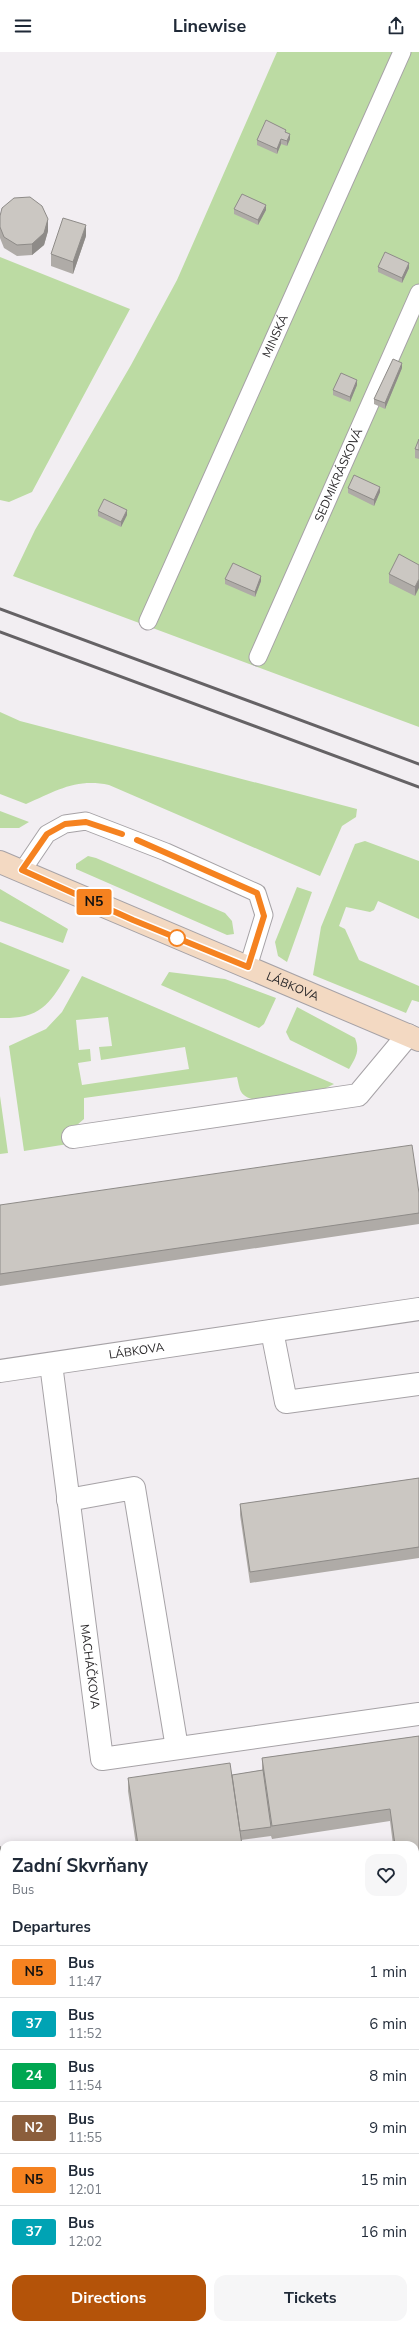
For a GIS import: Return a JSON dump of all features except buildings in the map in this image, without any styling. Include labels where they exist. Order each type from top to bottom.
[{"type":"street","name":"LÁBKOVA","points":[[0,862],[22,870],[133,920],[248,967],[413,1038],[358,1095],[72,1137]]},
{"type":"street","name":"LÁBKOVA","points":[[0,1371],[419,1309]]},
{"type":"street","points":[[272,1331],[286,1402],[419,1384]]},
{"type":"street","name":"MACHÁČKOVA","points":[[51,1364],[102,1759],[419,1714]]},
{"type":"street","points":[[68,1500],[134,1488],[177,1748]]},
{"type":"lane","name":"MINSKÁ","points":[[148,621],[402,52]]},
{"type":"lane","name":"SEDMIKRÁSKOVÁ","points":[[258,657],[419,292]]},
{"type":"lane","points":[[22,870],[47,834],[65,824],[86,822],[166,852],[257,893],[264,916],[248,967]]},
{"type":"green space","points":[[277,52],[419,52],[419,727],[13,576],[35,530],[131,365],[177,280]]},
{"type":"green space","points":[[0,257],[130,309],[32,492],[9,502],[0,500]]},
{"type":"green space","points":[[0,712],[20,721],[357,809],[356,817],[342,826],[320,876],[109,785],[86,783],[66,787],[26,804],[0,794]]},
{"type":"green space","points":[[0,811],[29,822],[19,828],[0,828]]},
{"type":"green space","points":[[365,841],[419,861],[419,919],[378,901],[374,910],[370,912],[346,907],[339,926],[345,929],[359,960],[419,986],[419,1002],[412,1000],[406,1013],[313,975],[321,927],[355,844]]},
{"type":"green space","points":[[88,856],[96,858],[225,913],[232,921],[234,934],[227,935],[76,869],[76,864]]},
{"type":"green space","points":[[297,887],[312,892],[287,962],[278,956],[275,942]]},
{"type":"green space","points":[[0,889],[68,929],[63,943],[0,921]]},
{"type":"green space","points":[[0,942],[70,970],[57,992],[44,1007],[36,1012],[15,1018],[0,1018]]},
{"type":"green space","points":[[169,972],[225,979],[276,998],[264,1024],[259,1028],[161,985]]},
{"type":"green space","points":[[82,976],[334,1084],[326,1088],[252,1099],[242,1093],[237,1077],[84,1098],[84,1119],[77,1125],[67,1127],[68,1144],[24,1151],[9,1046],[46,1029],[62,1012]],"holes":[[[108,1017],[112,1046],[99,1047],[101,1060],[185,1047],[189,1069],[82,1085],[78,1063],[91,1061],[90,1049],[79,1050],[76,1020]]]},
{"type":"green space","points":[[297,1007],[355,1038],[357,1050],[354,1061],[349,1069],[290,1040],[286,1032]]},
{"type":"green space","points":[[0,1096],[8,1153],[0,1154]]},
{"type":"railway","points":[[0,609],[419,764]]},
{"type":"railway","points":[[0,632],[419,787]]},
{"type":"bus line","name":"N5","points":[[122,834],[86,822],[65,824],[47,834],[22,870],[133,920],[248,967],[264,916],[257,893],[137,840]]}]
